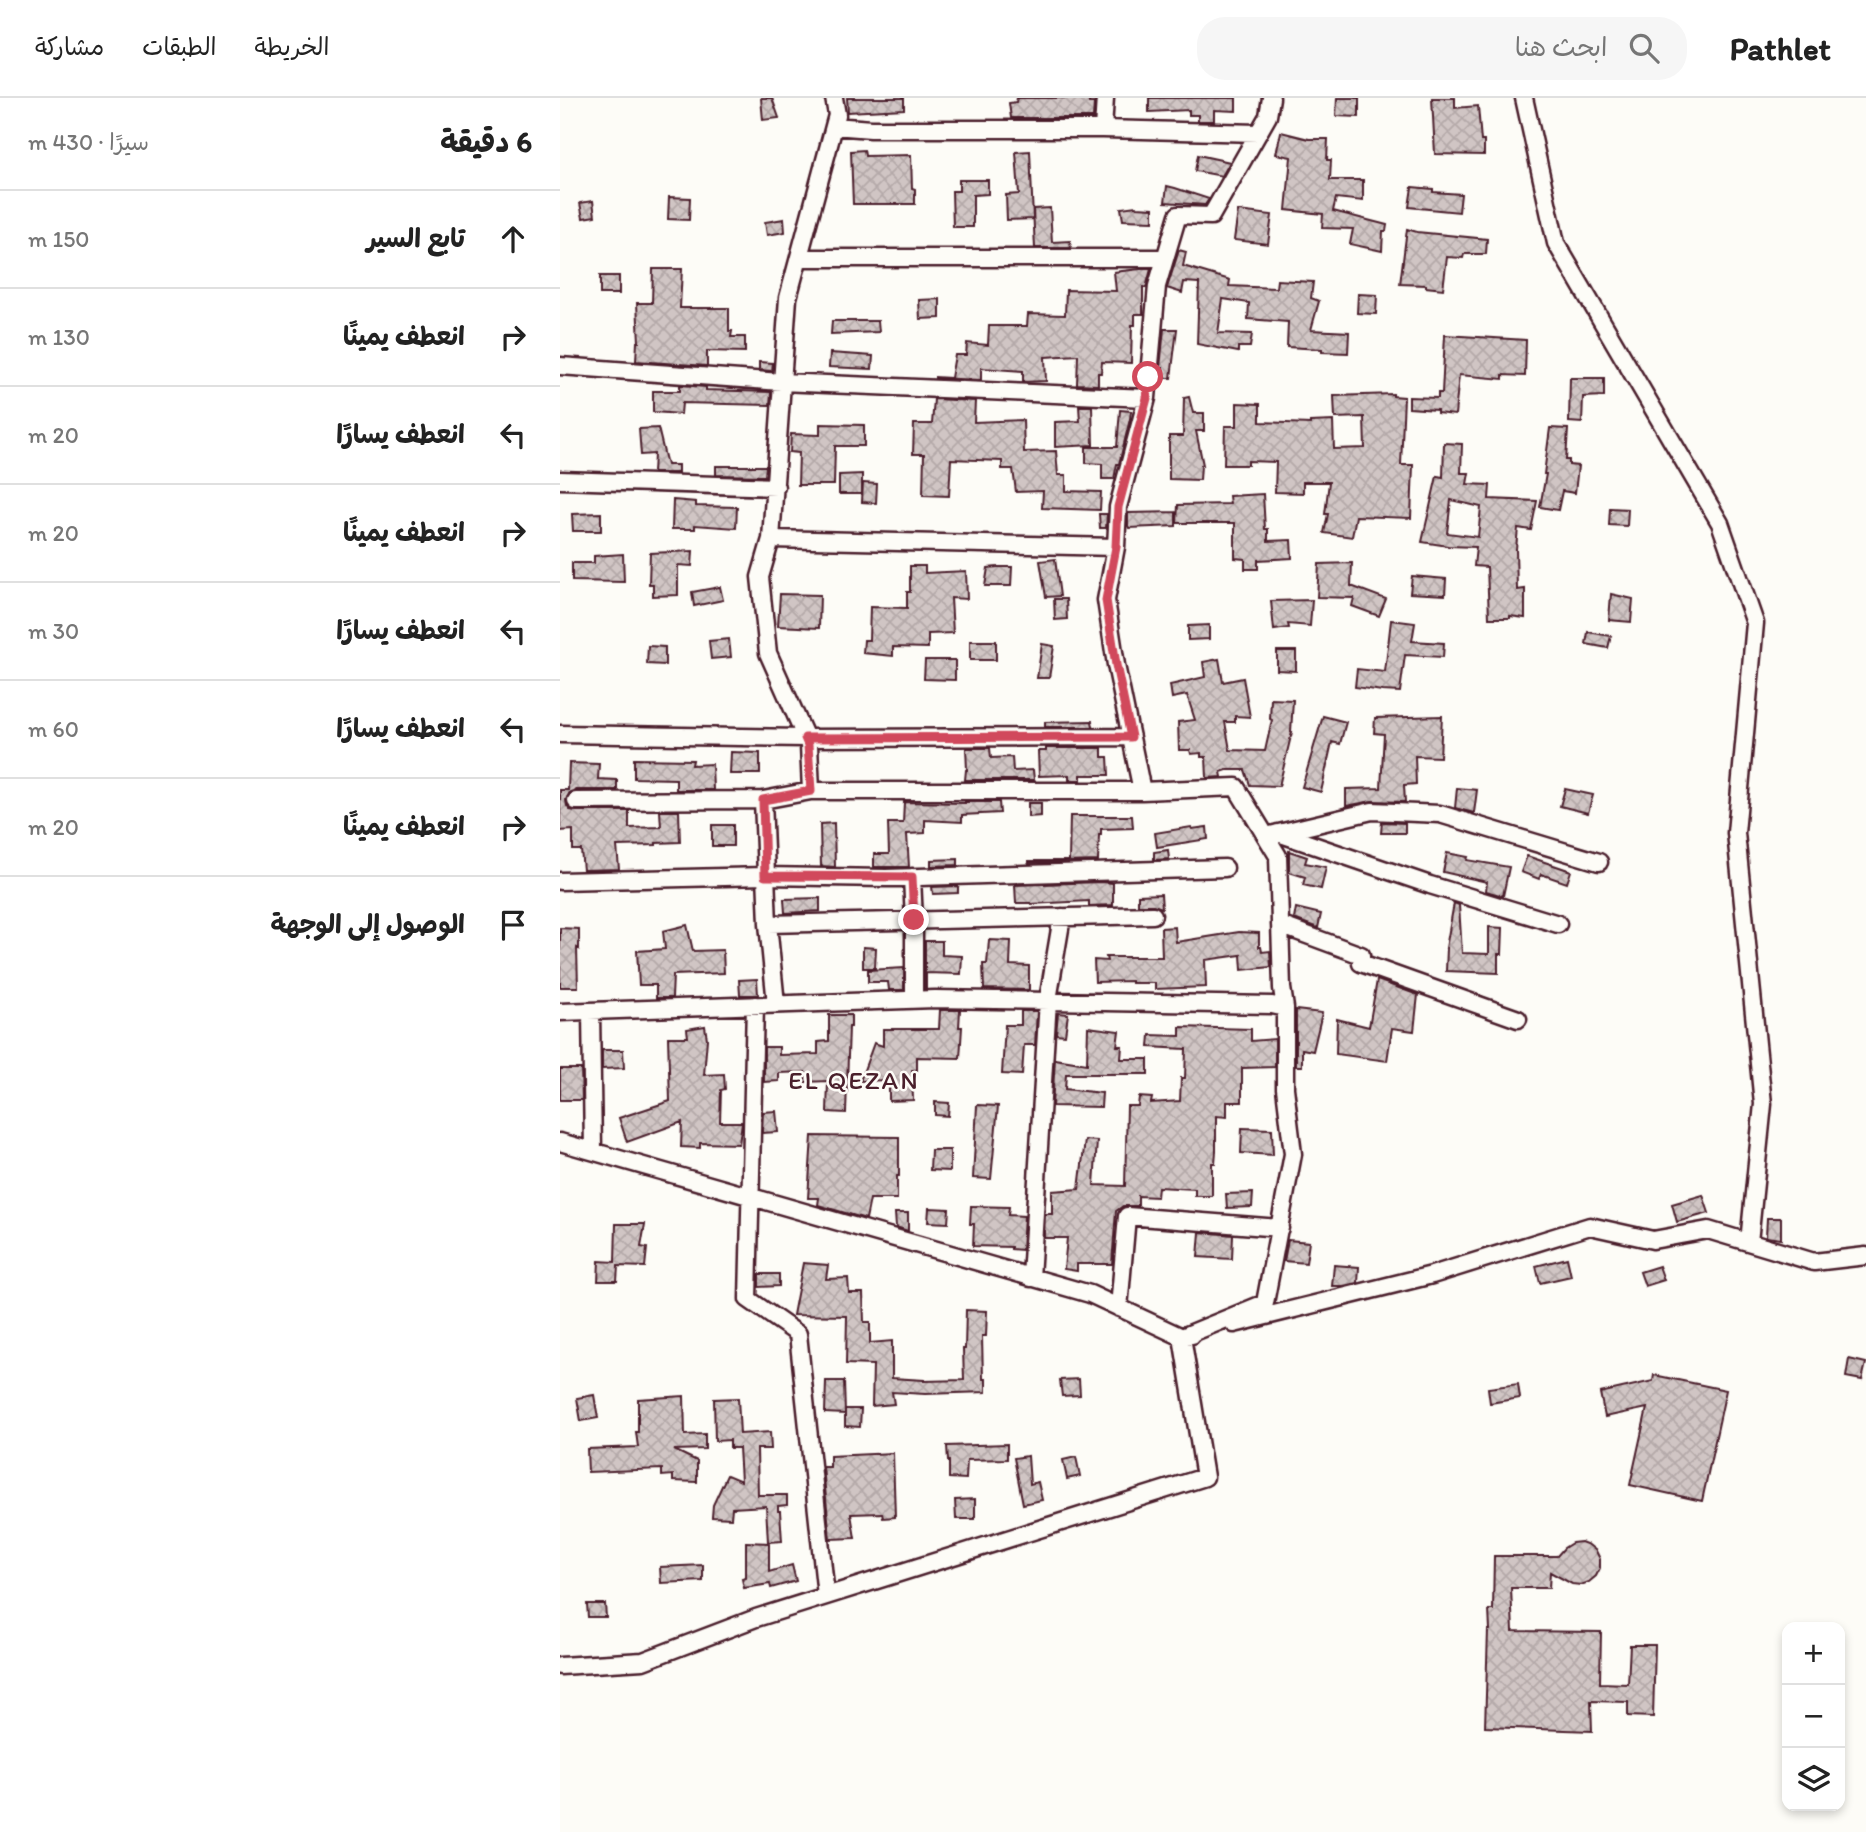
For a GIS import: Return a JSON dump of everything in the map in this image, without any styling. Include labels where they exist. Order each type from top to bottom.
[{"type":"street","points":[[811,791],[808,745],[768,653],[760,577],[771,538],[788,298],[837,115],[834,98]]},
{"type":"street","points":[[1103,129],[1105,98]]},
{"type":"street","points":[[1142,791],[1116,665],[1106,600],[1116,547],[1118,507],[1147,398],[1157,286],[1178,215],[1211,216],[1268,116],[1271,98]]},
{"type":"street","points":[[1524,98],[1556,243],[1720,523],[1755,623],[1735,834],[1763,1104],[1749,1242]]},
{"type":"street","points":[[834,126],[871,129],[1103,129],[1258,133]]},
{"type":"street","points":[[799,258],[1165,258]]},
{"type":"street","points":[[560,366],[781,382],[1147,398]]},
{"type":"street","points":[[560,480],[776,487]]},
{"type":"street","points":[[771,538],[1116,547]]},
{"type":"street","points":[[560,734],[805,738],[1131,737]]},
{"type":"street","points":[[576,801],[763,800],[811,791],[1142,791],[1236,787],[1272,835],[1278,856],[1285,1008],[1285,1088],[1293,1154],[1265,1303],[1182,1337]]},
{"type":"street","points":[[763,800],[765,876],[776,1004]]},
{"type":"street","points":[[1272,835],[1372,811],[1440,814],[1600,862]]},
{"type":"street","points":[[1272,835],[1559,923]]},
{"type":"street","points":[[560,881],[765,876],[912,877],[1225,868]]},
{"type":"street","points":[[912,877],[914,999]]},
{"type":"street","points":[[768,923],[1153,915]]},
{"type":"street","points":[[1031,1278],[1048,1000],[1062,917]]},
{"type":"street","points":[[1280,925],[1361,955],[1361,963],[1518,1020]]},
{"type":"street","points":[[560,1012],[914,999],[1272,1005],[1285,1008]]},
{"type":"street","points":[[755,1005],[748,1299],[798,1334],[825,1596]]},
{"type":"street","points":[[591,1011],[593,1152]]},
{"type":"street","points":[[560,1142],[1090,1294],[1182,1337],[1432,1275],[1590,1226],[1653,1240],[1709,1230],[1814,1262],[1866,1256]]},
{"type":"street","points":[[1119,1308],[1127,1216],[1280,1228]]},
{"type":"street","points":[[560,1666],[643,1661],[756,1618],[1205,1477],[1182,1337]]},
{"type":"building","points":[[761,98],[772,98],[779,118],[763,120]]},
{"type":"building","points":[[847,98],[904,98],[904,109],[848,112]]},
{"type":"building","points":[[1017,98],[1089,98],[1089,103],[1094,103],[1093,118],[1011,118],[1009,103],[1016,102]]},
{"type":"building","points":[[1149,98],[1236,98],[1236,111],[1214,110],[1214,121],[1198,121],[1198,115],[1189,115],[1189,110],[1149,112]]},
{"type":"building","points":[[1337,98],[1359,98],[1359,117],[1336,116]]},
{"type":"building","points":[[1432,98],[1455,98],[1455,108],[1478,106],[1484,155],[1435,154]]},
{"type":"building","points":[[1281,132],[1309,139],[1328,139],[1330,180],[1363,180],[1363,201],[1336,198],[1333,211],[1387,225],[1386,231],[1383,231],[1382,251],[1350,244],[1353,229],[1322,228],[1323,214],[1286,210],[1291,157],[1276,154]]},
{"type":"building","points":[[864,150],[865,156],[911,155],[915,204],[853,204],[851,151]]},
{"type":"building","points":[[1030,151],[1033,219],[1007,220],[1006,195],[1019,194],[1016,152]]},
{"type":"building","points":[[1198,155],[1230,162],[1222,176],[1195,171]]},
{"type":"building","points":[[959,180],[988,180],[988,194],[973,195],[973,227],[953,227],[952,191],[959,191]]},
{"type":"building","points":[[1167,186],[1209,199],[1205,205],[1165,202]]},
{"type":"building","points":[[1412,187],[1461,194],[1459,212],[1409,207]]},
{"type":"building","points":[[669,197],[690,198],[689,220],[668,219]]},
{"type":"building","points":[[593,201],[595,216],[583,218],[580,203]]},
{"type":"building","points":[[1050,208],[1052,242],[1070,241],[1071,248],[1035,248],[1033,209]]},
{"type":"building","points":[[1121,208],[1153,208],[1153,221],[1123,220]]},
{"type":"building","points":[[1238,211],[1272,215],[1268,244],[1234,240]]},
{"type":"building","points":[[784,219],[785,232],[767,235],[765,222]]},
{"type":"building","points":[[1407,229],[1487,239],[1486,254],[1464,254],[1463,258],[1447,257],[1443,289],[1400,284]]},
{"type":"building","points":[[1179,250],[1186,252],[1183,266],[1230,280],[1229,286],[1276,288],[1277,280],[1313,282],[1311,298],[1319,301],[1311,330],[1349,332],[1348,353],[1287,347],[1288,322],[1248,319],[1249,303],[1223,299],[1218,333],[1252,334],[1250,347],[1238,347],[1238,352],[1197,344],[1199,283],[1184,282],[1182,293],[1167,288]]},
{"type":"building","points":[[653,269],[682,269],[680,308],[729,308],[731,337],[745,337],[745,352],[707,351],[707,366],[636,361],[639,342],[637,303],[652,303]]},
{"type":"building","points":[[1151,269],[1146,288],[1143,287],[1143,314],[1135,314],[1135,325],[1132,325],[1131,363],[1102,362],[1098,385],[1077,384],[1078,355],[1045,357],[1046,381],[1023,382],[1023,371],[981,368],[981,380],[935,378],[951,378],[955,355],[966,355],[967,343],[988,345],[989,326],[1027,326],[1028,314],[1065,315],[1066,290],[1116,291],[1114,272]]},
{"type":"building","points":[[600,276],[619,276],[619,294],[600,294]]},
{"type":"building","points":[[1358,294],[1377,295],[1376,314],[1357,313]]},
{"type":"building","points":[[940,299],[940,318],[920,319],[919,300]]},
{"type":"building","points":[[832,321],[878,321],[879,332],[831,334]]},
{"type":"building","points":[[1164,329],[1177,329],[1171,378],[1163,378],[1163,368],[1160,368]]},
{"type":"building","points":[[1445,335],[1526,340],[1525,376],[1503,375],[1503,379],[1459,375],[1455,415],[1437,413],[1437,410],[1409,408],[1409,397],[1438,398],[1438,393],[1442,393]]},
{"type":"building","points":[[830,353],[873,356],[872,369],[829,367]]},
{"type":"building","points":[[759,362],[773,363],[772,371],[759,370]]},
{"type":"building","points":[[1570,378],[1604,378],[1604,396],[1583,397],[1582,423],[1569,422]]},
{"type":"building","points":[[680,385],[706,387],[706,390],[771,392],[770,405],[682,403],[681,414],[653,412],[653,391],[680,391]]},
{"type":"building","points":[[1393,394],[1404,397],[1401,465],[1413,465],[1411,518],[1356,516],[1352,537],[1324,533],[1328,514],[1325,514],[1329,482],[1303,482],[1303,493],[1275,492],[1276,462],[1248,461],[1248,465],[1224,465],[1225,426],[1237,426],[1237,403],[1260,404],[1260,422],[1310,424],[1333,421],[1334,449],[1365,448],[1364,417],[1335,418],[1334,396]]},
{"type":"building","points":[[1189,397],[1193,413],[1204,413],[1204,431],[1196,431],[1203,465],[1200,480],[1169,479],[1169,436],[1183,436],[1184,398]]},
{"type":"building","points":[[934,399],[975,401],[974,422],[1023,420],[1024,452],[1056,451],[1058,475],[1066,475],[1066,491],[1101,492],[1100,510],[1042,508],[1043,491],[1016,492],[1013,469],[1002,469],[1002,461],[951,459],[949,496],[923,495],[924,454],[913,454],[914,424],[932,424]]},
{"type":"building","points":[[1079,406],[1092,406],[1093,445],[1055,447],[1055,422],[1080,421]]},
{"type":"building","points":[[1120,410],[1131,411],[1119,464],[1114,479],[1102,479],[1102,464],[1086,463],[1086,447],[1117,447]]},
{"type":"building","points":[[820,424],[864,425],[864,446],[835,446],[834,485],[798,485],[799,453],[790,452],[791,434],[820,435]]},
{"type":"building","points":[[658,428],[667,465],[678,465],[678,473],[653,473],[654,454],[641,455],[639,429]]},
{"type":"building","points":[[1550,428],[1568,429],[1566,460],[1569,460],[1569,465],[1578,466],[1575,493],[1562,491],[1558,510],[1540,507]]},
{"type":"building","points":[[1444,443],[1462,444],[1461,473],[1469,473],[1467,484],[1490,485],[1489,499],[1537,501],[1531,530],[1518,528],[1517,590],[1525,589],[1525,618],[1489,618],[1487,567],[1474,566],[1476,547],[1422,542],[1437,476],[1443,477]],"holes":[[[1451,500],[1481,507],[1478,537],[1447,533]]]},
{"type":"building","points":[[716,466],[766,466],[765,476],[716,475]]},
{"type":"building","points":[[862,474],[862,494],[839,494],[839,475]]},
{"type":"building","points":[[863,483],[877,484],[876,503],[862,502]]},
{"type":"building","points":[[1263,494],[1268,541],[1291,540],[1292,558],[1258,560],[1258,569],[1245,569],[1245,559],[1235,558],[1235,523],[1177,523],[1178,505],[1230,504],[1229,496]]},
{"type":"building","points":[[673,500],[696,502],[696,506],[737,507],[736,528],[695,525],[695,529],[672,529]]},
{"type":"building","points":[[1610,508],[1628,509],[1627,526],[1609,525]]},
{"type":"building","points":[[1176,512],[1176,526],[1128,526],[1128,513]]},
{"type":"building","points":[[601,513],[601,531],[573,531],[572,514]]},
{"type":"building","points":[[1099,514],[1107,514],[1106,528],[1100,528]]},
{"type":"building","points":[[693,551],[692,566],[678,565],[678,595],[653,596],[653,584],[649,584],[650,553]]},
{"type":"building","points":[[623,554],[624,582],[572,581],[572,563],[594,563],[594,556]]},
{"type":"building","points":[[1055,559],[1060,596],[1046,597],[1040,561]]},
{"type":"building","points":[[1352,563],[1351,586],[1386,599],[1379,616],[1352,606],[1354,598],[1317,597],[1319,564]]},
{"type":"building","points":[[910,566],[925,566],[925,573],[966,571],[967,599],[951,598],[953,633],[928,634],[928,648],[893,647],[893,656],[863,653],[864,640],[869,640],[870,607],[907,608]]},
{"type":"building","points":[[1012,567],[1011,586],[985,586],[988,568]]},
{"type":"building","points":[[1412,576],[1446,579],[1445,595],[1410,593]]},
{"type":"building","points":[[720,587],[723,600],[694,606],[692,592]]},
{"type":"building","points":[[780,594],[820,595],[819,628],[778,626]]},
{"type":"building","points":[[1611,594],[1633,599],[1631,622],[1609,620]]},
{"type":"building","points":[[1054,599],[1066,599],[1067,619],[1055,620]]},
{"type":"building","points":[[1312,600],[1310,626],[1288,624],[1289,628],[1274,630],[1271,601]]},
{"type":"building","points":[[1391,620],[1415,623],[1412,641],[1444,643],[1443,657],[1405,655],[1400,692],[1355,687],[1357,669],[1385,672]]},
{"type":"building","points":[[1209,625],[1209,639],[1188,640],[1188,626]]},
{"type":"building","points":[[1588,632],[1611,636],[1608,648],[1586,644]]},
{"type":"building","points":[[729,639],[731,657],[711,659],[709,641]]},
{"type":"building","points":[[970,641],[996,641],[996,660],[970,660]]},
{"type":"building","points":[[1042,644],[1054,646],[1049,678],[1037,678]]},
{"type":"building","points":[[648,646],[665,647],[665,665],[647,664]]},
{"type":"building","points":[[1277,651],[1296,651],[1296,671],[1277,670]]},
{"type":"building","points":[[1219,659],[1223,682],[1243,678],[1250,717],[1235,716],[1235,722],[1225,722],[1230,750],[1265,751],[1272,720],[1271,699],[1293,700],[1292,732],[1279,786],[1250,785],[1245,770],[1227,770],[1221,772],[1222,777],[1207,778],[1206,757],[1201,757],[1201,753],[1191,754],[1190,750],[1179,750],[1178,722],[1195,720],[1187,695],[1172,698],[1170,685],[1205,677],[1203,662]]},
{"type":"building","points":[[925,660],[955,660],[955,680],[924,679]]},
{"type":"building","points":[[1323,716],[1346,722],[1340,744],[1332,742],[1321,792],[1302,787]]},
{"type":"building","points":[[1442,716],[1440,757],[1415,756],[1416,784],[1404,785],[1405,802],[1372,801],[1346,806],[1346,789],[1381,788],[1384,734],[1374,733],[1375,718]]},
{"type":"building","points":[[1092,721],[1093,727],[1045,727],[1045,722]]},
{"type":"building","points":[[966,748],[990,748],[991,758],[1012,757],[1013,771],[1033,770],[1034,780],[965,780]]},
{"type":"building","points":[[1046,748],[1102,748],[1102,757],[1108,757],[1109,775],[1081,775],[1081,780],[1069,780],[1069,775],[1039,776],[1038,751],[1046,751]]},
{"type":"building","points":[[731,752],[760,753],[760,774],[730,774]]},
{"type":"building","points":[[634,759],[693,760],[692,765],[712,764],[713,790],[676,790],[676,779],[634,778]]},
{"type":"building","points":[[569,763],[599,764],[598,779],[617,780],[617,790],[570,792],[566,800],[570,810],[629,811],[629,828],[661,827],[660,811],[679,811],[680,842],[617,846],[619,869],[583,870],[581,850],[573,850],[573,830],[560,831],[560,790],[568,790]]},
{"type":"building","points":[[1457,788],[1477,790],[1474,813],[1455,808]]},
{"type":"building","points":[[1565,789],[1593,795],[1588,813],[1560,806]]},
{"type":"building","points":[[904,802],[999,802],[1000,813],[962,815],[962,822],[925,820],[925,833],[907,834],[909,867],[874,867],[874,854],[889,854],[888,823],[903,823]]},
{"type":"building","points":[[1028,803],[1041,803],[1041,816],[1028,817]]},
{"type":"building","points":[[1070,816],[1132,816],[1133,828],[1101,829],[1098,861],[1029,863],[1069,861]]},
{"type":"building","points":[[1382,822],[1405,823],[1405,833],[1381,833]]},
{"type":"building","points":[[834,823],[835,867],[821,866],[820,824]]},
{"type":"building","points":[[712,825],[733,825],[733,846],[712,846]]},
{"type":"building","points":[[1207,827],[1208,839],[1157,847],[1155,833]]},
{"type":"building","points":[[1168,850],[1169,859],[1154,860],[1154,852]]},
{"type":"building","points":[[1289,851],[1307,857],[1305,863],[1326,867],[1321,889],[1303,885],[1305,877],[1289,872]]},
{"type":"building","points":[[1447,853],[1468,857],[1467,860],[1509,867],[1503,896],[1486,891],[1487,882],[1443,872]]},
{"type":"building","points":[[1527,856],[1571,871],[1567,883],[1541,874],[1539,879],[1521,872]]},
{"type":"building","points":[[958,859],[958,865],[931,866],[931,860]]},
{"type":"building","points":[[1113,883],[1113,905],[1089,906],[1089,901],[1016,903],[1015,885]]},
{"type":"building","points":[[958,886],[958,893],[933,894],[932,887]]},
{"type":"building","points":[[1161,894],[1162,908],[1138,905],[1138,895]]},
{"type":"building","points":[[820,898],[820,911],[785,913],[784,899]]},
{"type":"building","points":[[1454,903],[1459,905],[1462,953],[1489,954],[1489,927],[1503,928],[1498,973],[1446,971],[1446,948]]},
{"type":"building","points":[[1296,908],[1321,914],[1318,928],[1294,919]]},
{"type":"building","points":[[687,925],[693,951],[723,950],[724,973],[673,975],[672,998],[656,998],[656,985],[639,985],[637,951],[665,949],[663,931]]},
{"type":"building","points":[[1175,927],[1176,942],[1239,932],[1259,933],[1259,947],[1262,952],[1270,951],[1271,967],[1242,970],[1241,955],[1205,960],[1206,987],[1155,989],[1155,983],[1095,982],[1094,960],[1107,961],[1106,957],[1162,957],[1161,928]]},
{"type":"building","points":[[560,928],[579,929],[578,987],[560,987]]},
{"type":"building","points":[[989,940],[1011,941],[1010,965],[1029,966],[1029,990],[984,989],[983,964],[987,964]]},
{"type":"building","points":[[925,941],[942,941],[942,955],[962,956],[961,974],[926,973],[925,989]]},
{"type":"building","points":[[863,947],[876,948],[875,968],[863,968]]},
{"type":"building","points":[[904,968],[904,990],[889,990],[888,982],[868,982],[868,970]]},
{"type":"building","points":[[757,979],[758,995],[740,995],[739,980]]},
{"type":"building","points":[[1377,980],[1418,995],[1414,1031],[1392,1028],[1387,1061],[1336,1054],[1337,1019],[1369,1027]]},
{"type":"building","points":[[940,1010],[960,1010],[960,1058],[917,1057],[917,1070],[912,1070],[913,1100],[889,1101],[889,1080],[860,1081],[874,1043],[883,1046],[883,1029],[939,1029]]},
{"type":"building","points":[[1296,1010],[1322,1013],[1313,1051],[1302,1049],[1302,1066],[1296,1066]]},
{"type":"building","points":[[1021,1011],[1037,1011],[1035,1045],[1024,1045],[1022,1075],[1002,1074],[1005,1025],[1021,1025]]},
{"type":"building","points":[[1058,1013],[1068,1014],[1065,1035],[1056,1034]]},
{"type":"building","points":[[829,1015],[851,1015],[846,1113],[827,1112],[828,1081],[805,1082],[805,1072],[779,1073],[779,1081],[764,1082],[764,1047],[779,1047],[779,1055],[818,1054],[818,1042],[829,1041]]},
{"type":"building","points":[[705,1026],[707,1039],[704,1075],[724,1074],[725,1089],[721,1090],[720,1122],[742,1122],[739,1144],[700,1143],[700,1148],[681,1147],[682,1122],[627,1142],[619,1118],[670,1101],[668,1037],[688,1037],[687,1029]]},
{"type":"building","points":[[1088,1027],[1119,1031],[1117,1046],[1122,1046],[1121,1059],[1148,1059],[1148,1074],[1066,1074],[1065,1089],[1102,1093],[1101,1107],[1052,1106],[1055,1059],[1087,1064]]},
{"type":"building","points":[[1180,1027],[1251,1029],[1251,1041],[1275,1039],[1275,1067],[1242,1068],[1242,1102],[1227,1102],[1227,1117],[1216,1116],[1212,1196],[1195,1196],[1195,1189],[1158,1187],[1157,1197],[1138,1196],[1138,1206],[1123,1206],[1116,1211],[1112,1264],[1077,1264],[1077,1271],[1064,1269],[1067,1238],[1044,1238],[1045,1214],[1052,1214],[1052,1191],[1079,1189],[1085,1140],[1097,1141],[1094,1185],[1125,1186],[1127,1106],[1138,1106],[1139,1097],[1152,1098],[1151,1103],[1180,1101],[1181,1078],[1185,1078],[1186,1049],[1149,1047],[1150,1035],[1180,1036]]},
{"type":"building","points":[[602,1050],[623,1050],[624,1068],[602,1069]]},
{"type":"building","points":[[560,1069],[581,1069],[582,1100],[560,1100]]},
{"type":"building","points":[[935,1102],[949,1103],[948,1116],[935,1115]]},
{"type":"building","points":[[977,1105],[998,1106],[991,1179],[973,1178]]},
{"type":"building","points":[[776,1111],[778,1132],[762,1133],[763,1112]]},
{"type":"building","points":[[1242,1128],[1272,1129],[1273,1155],[1241,1153]]},
{"type":"building","points":[[812,1136],[899,1137],[897,1199],[870,1199],[866,1219],[818,1205],[819,1198],[808,1198]]},
{"type":"building","points":[[931,1150],[950,1150],[950,1171],[930,1170]]},
{"type":"building","points":[[1253,1193],[1252,1207],[1227,1208],[1226,1194]]},
{"type":"building","points":[[1703,1195],[1709,1213],[1677,1222],[1672,1204]]},
{"type":"building","points":[[971,1206],[1009,1207],[1008,1215],[1024,1216],[1022,1250],[973,1246]]},
{"type":"building","points":[[929,1208],[949,1209],[948,1223],[928,1222]]},
{"type":"building","points":[[895,1213],[908,1213],[908,1231],[896,1227]]},
{"type":"building","points":[[1767,1218],[1781,1218],[1781,1239],[1766,1237]]},
{"type":"building","points":[[616,1224],[645,1224],[641,1247],[647,1248],[645,1267],[618,1266],[617,1281],[598,1281],[599,1261],[615,1262]]},
{"type":"building","points":[[1200,1232],[1233,1235],[1232,1259],[1198,1257]]},
{"type":"building","points":[[1288,1240],[1309,1242],[1306,1263],[1284,1261]]},
{"type":"building","points":[[1567,1258],[1571,1276],[1540,1283],[1536,1266]]},
{"type":"building","points":[[803,1263],[828,1265],[826,1279],[848,1278],[849,1293],[863,1293],[864,1322],[870,1322],[870,1343],[892,1341],[892,1378],[924,1381],[964,1380],[966,1310],[987,1311],[986,1336],[982,1336],[986,1392],[892,1392],[894,1404],[872,1406],[873,1365],[846,1364],[847,1316],[793,1315]]},
{"type":"building","points":[[1334,1265],[1359,1267],[1358,1283],[1332,1286]]},
{"type":"building","points":[[1659,1266],[1664,1280],[1645,1286],[1640,1272]]},
{"type":"building","points":[[759,1274],[779,1274],[779,1286],[759,1287]]},
{"type":"building","points":[[1849,1359],[1866,1363],[1862,1380],[1846,1377]]},
{"type":"building","points":[[1654,1375],[1726,1390],[1702,1501],[1630,1485],[1647,1408],[1605,1417],[1600,1393],[1653,1381]]},
{"type":"building","points":[[1079,1379],[1080,1395],[1062,1396],[1060,1380]]},
{"type":"building","points":[[826,1381],[844,1381],[845,1414],[825,1413]]},
{"type":"building","points":[[1518,1384],[1520,1398],[1490,1403],[1488,1388]]},
{"type":"building","points":[[594,1395],[598,1418],[581,1421],[577,1398]]},
{"type":"building","points":[[684,1396],[685,1435],[705,1434],[705,1449],[674,1450],[697,1461],[697,1482],[673,1481],[673,1475],[662,1476],[662,1469],[588,1472],[587,1449],[638,1447],[638,1399]]},
{"type":"building","points":[[738,1398],[740,1434],[770,1432],[771,1449],[757,1449],[758,1495],[787,1495],[787,1505],[778,1506],[782,1541],[768,1542],[766,1506],[732,1508],[731,1518],[712,1517],[713,1505],[727,1475],[741,1481],[739,1448],[730,1448],[730,1440],[715,1441],[714,1399]]},
{"type":"building","points":[[845,1409],[861,1409],[860,1427],[845,1426]]},
{"type":"building","points":[[1007,1444],[1007,1459],[967,1460],[966,1479],[949,1478],[947,1446]]},
{"type":"building","points":[[893,1453],[895,1517],[883,1518],[882,1513],[851,1514],[855,1538],[830,1539],[823,1467],[830,1467],[830,1456]]},
{"type":"building","points":[[1028,1456],[1030,1484],[1038,1482],[1042,1500],[1023,1504],[1014,1458]]},
{"type":"building","points":[[1076,1457],[1080,1476],[1067,1479],[1063,1460]]},
{"type":"building","points":[[975,1499],[975,1519],[956,1519],[955,1500]]},
{"type":"building","points":[[746,1542],[769,1543],[769,1572],[792,1565],[796,1581],[771,1588],[770,1584],[744,1588],[742,1579],[746,1578]]},
{"type":"building","points":[[1581,1542],[1596,1551],[1600,1559],[1596,1576],[1581,1585],[1572,1584],[1550,1572],[1549,1588],[1511,1588],[1513,1631],[1601,1632],[1600,1683],[1628,1684],[1630,1645],[1655,1645],[1653,1717],[1628,1716],[1628,1702],[1591,1701],[1592,1731],[1485,1727],[1489,1610],[1493,1610],[1494,1556],[1557,1556],[1572,1543]]},
{"type":"building","points":[[703,1565],[703,1581],[661,1583],[660,1567]]},
{"type":"building","points":[[587,1604],[605,1604],[606,1617],[588,1617]]},
{"type":"district","name":"EL QEZAN","points":[[854,1080]]},
{"type":"route","points":[[914,920],[912,877],[765,876],[763,800],[811,791],[808,745],[805,738],[1131,737],[1106,600],[1116,547],[1118,507],[1147,398],[1148,377]]}]
